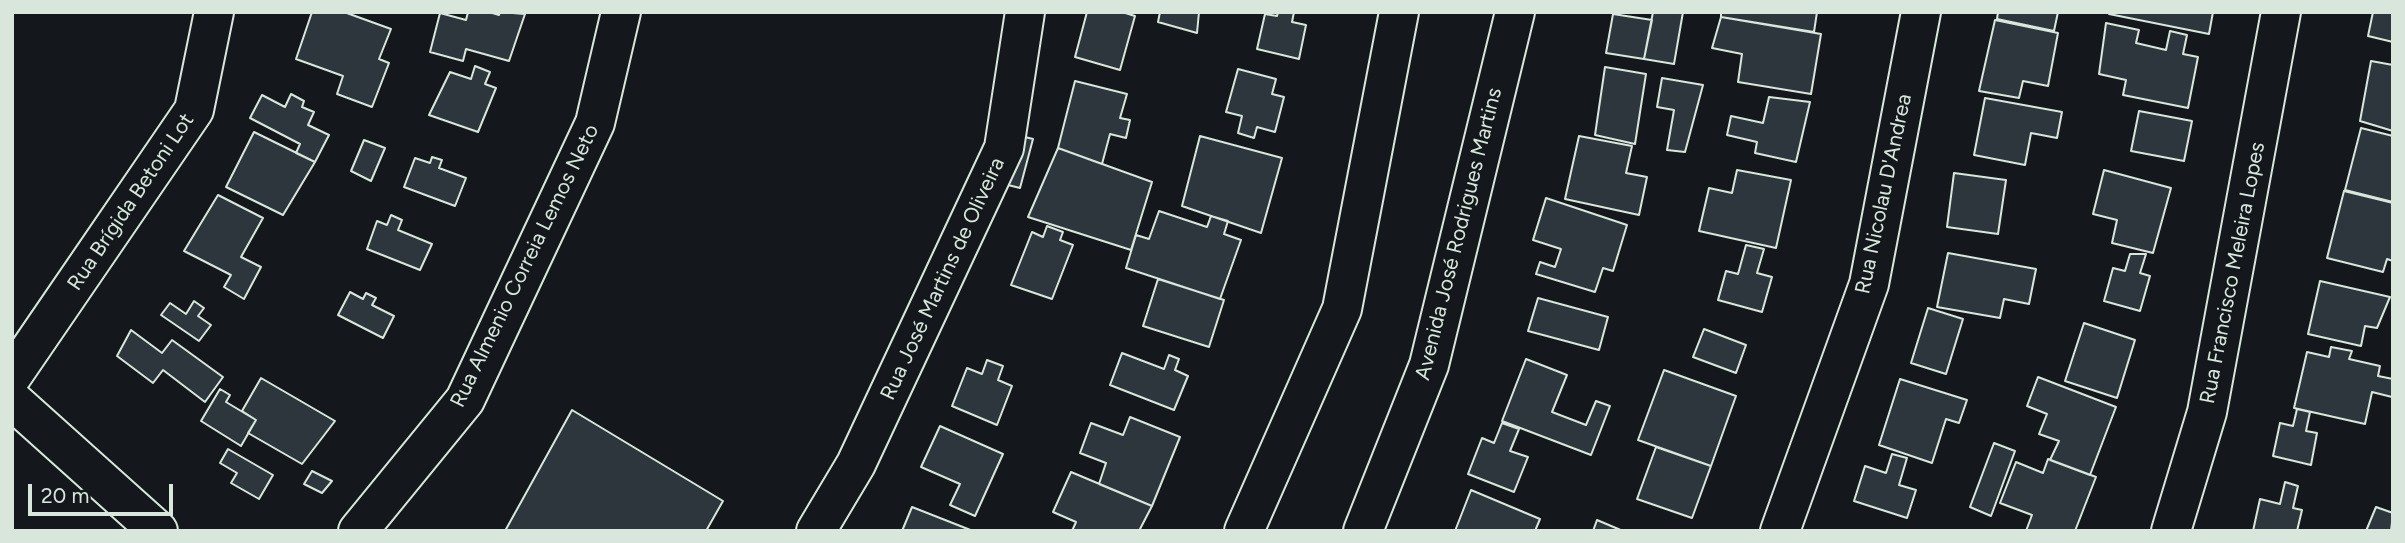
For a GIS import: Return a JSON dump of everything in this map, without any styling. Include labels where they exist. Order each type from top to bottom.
[{"type":"street","name":"Rua Brígida Betoni Lot","points":[[12,376],[194,110],[214,12]]},
{"type":"street","name":"Rua Almenio Correia Lemos Neto","points":[[358,531],[465,400],[596,123],[621,12]]},
{"type":"street","name":"Rua José Martins de Oliveira","points":[[816,531],[856,464],[1004,148],[1026,12]]},
{"type":"street","points":[[1244,531],[1342,309],[1399,12]]},
{"type":"street","name":"Avenida José Rodrigues Martins","points":[[1363,531],[1429,365],[1515,12]]},
{"type":"street","name":"Rua Nicolau D'Andrea","points":[[1780,531],[1868,284],[1921,12]]},
{"type":"street","name":"Rua Francisco Meleira Lopes","points":[[2171,531],[2207,412],[2281,12]]},
{"type":"street","points":[[12,400],[158,531]]},
{"type":"building","points":[[312,12],[344,12],[391,29],[379,59],[389,63],[372,107],[337,94],[343,76],[296,59]]},
{"type":"building","points":[[468,12],[525,14],[509,61],[466,49],[463,61],[430,52],[440,13],[466,20]]},
{"type":"building","points":[[1087,12],[1122,12],[1135,16],[1120,70],[1075,57]]},
{"type":"building","points":[[1160,12],[1199,12],[1197,33],[1158,22]]},
{"type":"building","points":[[1278,12],[1294,12],[1292,22],[1306,25],[1299,59],[1257,49],[1265,14],[1277,16]]},
{"type":"building","points":[[1653,12],[1683,12],[1674,64],[1644,59]]},
{"type":"building","points":[[1721,12],[1817,12],[1814,32],[1721,17]]},
{"type":"building","points":[[1998,12],[2058,12],[2054,31],[1997,19]]},
{"type":"building","points":[[2213,12],[2209,34],[2109,14]]},
{"type":"building","points":[[2373,12],[2393,12],[2393,42],[2368,36]]},
{"type":"building","points":[[1613,14],[1652,20],[1644,59],[1606,53]]},
{"type":"building","points":[[1721,17],[1821,34],[1811,94],[1738,82],[1742,54],[1712,48]]},
{"type":"building","points":[[1995,20],[2058,33],[2048,86],[2023,81],[2019,98],[1979,91]]},
{"type":"building","points":[[2106,23],[2139,30],[2136,43],[2166,50],[2170,31],[2187,35],[2183,54],[2198,57],[2188,108],[2123,95],[2126,80],[2099,74]]},
{"type":"building","points":[[2371,61],[2393,65],[2393,131],[2360,121]]},
{"type":"building","points":[[475,66],[490,72],[485,84],[496,88],[478,132],[429,115],[450,72],[471,79]]},
{"type":"building","points":[[1605,67],[1646,74],[1635,144],[1595,135]]},
{"type":"building","points":[[1238,69],[1276,79],[1272,94],[1284,97],[1275,132],[1257,127],[1254,138],[1238,133],[1242,116],[1226,112]]},
{"type":"building","points":[[1662,78],[1703,85],[1685,152],[1667,150],[1674,110],[1657,107]]},
{"type":"building","points":[[1075,81],[1127,94],[1120,118],[1130,120],[1126,138],[1110,134],[1102,164],[1058,148]]},
{"type":"building","points":[[291,94],[304,101],[302,107],[314,112],[308,125],[329,135],[315,162],[296,153],[300,144],[250,118],[262,95],[285,107]]},
{"type":"building","points":[[1769,97],[1810,102],[1796,162],[1755,153],[1757,142],[1727,135],[1731,116],[1763,123]]},
{"type":"building","points":[[1985,98],[2062,112],[2057,138],[2031,133],[2025,165],[1974,155]]},
{"type":"building","points":[[2139,111],[2192,121],[2184,161],[2131,151]]},
{"type":"building","points":[[2361,128],[2393,136],[2393,202],[2345,190]]},
{"type":"building","points":[[254,132],[315,162],[283,215],[226,187]]},
{"type":"building","points":[[1013,134],[1033,139],[1020,188],[996,182]]},
{"type":"building","points":[[1200,136],[1282,158],[1261,233],[1182,206]]},
{"type":"building","points":[[1579,136],[1632,146],[1626,173],[1647,177],[1639,215],[1565,199]]},
{"type":"building","points":[[364,140],[385,148],[371,181],[351,171]]},
{"type":"building","points":[[1058,148],[1152,182],[1131,250],[1028,217]]},
{"type":"building","points":[[432,157],[442,160],[439,168],[466,178],[455,206],[404,187],[415,158],[430,163]]},
{"type":"building","points":[[1737,170],[1791,180],[1776,248],[1699,231],[1709,188],[1732,193]]},
{"type":"building","points":[[2104,170],[2171,188],[2153,253],[2112,243],[2117,220],[2093,214]]},
{"type":"building","points":[[1954,173],[2006,180],[1998,234],[1947,227]]},
{"type":"building","points":[[2344,191],[2393,203],[2393,261],[2387,259],[2383,272],[2327,258]]},
{"type":"building","points":[[218,195],[263,218],[241,257],[261,267],[244,299],[224,287],[231,275],[184,251]]},
{"type":"building","points":[[1546,198],[1627,225],[1613,271],[1603,268],[1595,292],[1536,274],[1540,262],[1555,267],[1561,249],[1533,240]]},
{"type":"building","points":[[1159,211],[1207,227],[1211,216],[1228,221],[1224,234],[1241,240],[1220,299],[1126,268],[1136,235],[1149,239]]},
{"type":"building","points":[[391,215],[402,220],[398,230],[432,244],[420,270],[367,249],[377,221],[387,225]]},
{"type":"building","points":[[1047,226],[1063,232],[1060,240],[1073,245],[1052,299],[1011,285],[1032,232],[1043,237]]},
{"type":"building","points":[[1746,245],[1764,249],[1757,273],[1772,277],[1762,312],[1718,300],[1726,271],[1738,274]]},
{"type":"building","points":[[1948,253],[2036,269],[2029,304],[2004,299],[2000,318],[1937,307]]},
{"type":"building","points":[[2130,254],[2146,254],[2140,273],[2150,276],[2140,311],[2104,301],[2113,268],[2125,271]]},
{"type":"building","points":[[1158,279],[1224,300],[1209,347],[1143,326]]},
{"type":"building","points":[[2320,281],[2390,297],[2377,328],[2365,326],[2361,346],[2308,334]]},
{"type":"building","points":[[350,292],[363,299],[366,293],[376,298],[372,305],[394,316],[383,338],[338,315]]},
{"type":"building","points":[[1538,298],[1608,317],[1599,350],[1528,331]]},
{"type":"building","points":[[194,301],[204,308],[198,316],[211,325],[199,341],[161,315],[170,303],[186,314]]},
{"type":"building","points":[[1928,308],[1963,319],[1946,374],[1911,363]]},
{"type":"building","points":[[2084,323],[2135,340],[2117,398],[2065,381]]},
{"type":"building","points":[[1704,329],[1746,345],[1736,373],[1693,357]]},
{"type":"building","points":[[131,330],[162,353],[172,340],[223,377],[205,402],[163,370],[153,383],[117,356]]},
{"type":"building","points":[[2331,347],[2352,351],[2349,359],[2380,366],[2378,376],[2393,379],[2392,397],[2372,392],[2365,424],[2294,408],[2307,352],[2329,357]]},
{"type":"building","points":[[1122,353],[1164,369],[1169,355],[1179,359],[1175,370],[1188,376],[1174,410],[1110,385]]},
{"type":"building","points":[[1526,359],[1567,375],[1552,412],[1586,425],[1596,401],[1610,406],[1591,455],[1502,421]]},
{"type":"building","points":[[987,360],[1003,366],[998,380],[1012,386],[997,425],[952,406],[967,368],[982,374]]},
{"type":"building","points":[[1664,370],[1736,396],[1711,466],[1638,440]]},
{"type":"building","points":[[2038,377],[2116,407],[2090,475],[2050,460],[2059,441],[2039,434],[2047,414],[2027,406]]},
{"type":"building","points":[[261,378],[335,421],[302,464],[248,433],[256,420],[242,411]]},
{"type":"building","points":[[1900,379],[1967,400],[1959,423],[1946,419],[1932,463],[1879,445]]},
{"type":"building","points":[[220,389],[230,395],[226,402],[256,420],[241,446],[201,421]]},
{"type":"building","points":[[2297,409],[2310,412],[2306,431],[2317,433],[2311,465],[2273,456],[2280,423],[2293,426]]},
{"type":"building","points":[[572,410],[723,501],[706,531],[505,531]]},
{"type":"building","points":[[1130,417],[1180,437],[1152,506],[1099,484],[1106,463],[1080,453],[1091,423],[1123,435]]},
{"type":"building","points":[[1502,423],[1519,429],[1510,451],[1528,457],[1514,492],[1468,474],[1482,438],[1494,443]]},
{"type":"building","points":[[940,426],[1003,454],[975,516],[950,505],[960,484],[921,467]]},
{"type":"building","points":[[1994,443],[2015,451],[1991,516],[1970,507]]},
{"type":"building","points":[[1656,447],[1711,466],[1692,518],[1637,499]]},
{"type":"building","points":[[228,449],[273,475],[259,499],[231,483],[237,473],[220,463]]},
{"type":"building","points":[[1892,454],[1907,458],[1899,485],[1916,490],[1907,518],[1854,501],[1865,466],[1886,473]]},
{"type":"building","points":[[2048,459],[2096,477],[2075,531],[2026,531],[2032,515],[2000,503],[2016,462],[2043,473]]},
{"type":"building","points":[[312,471],[332,481],[322,493],[304,484]]},
{"type":"building","points":[[1071,472],[1152,506],[1139,531],[1072,531],[1076,522],[1053,512]]},
{"type":"building","points":[[2285,482],[2298,486],[2293,508],[2302,510],[2297,531],[2253,531],[2260,499],[2280,504]]},
{"type":"building","points":[[1471,490],[1540,519],[1535,531],[1455,531]]},
{"type":"building","points":[[912,507],[973,531],[902,531]]},
{"type":"building","points":[[2376,507],[2393,513],[2391,531],[2366,531]]},
{"type":"building","points":[[1597,520],[1623,531],[1593,531]]}]
